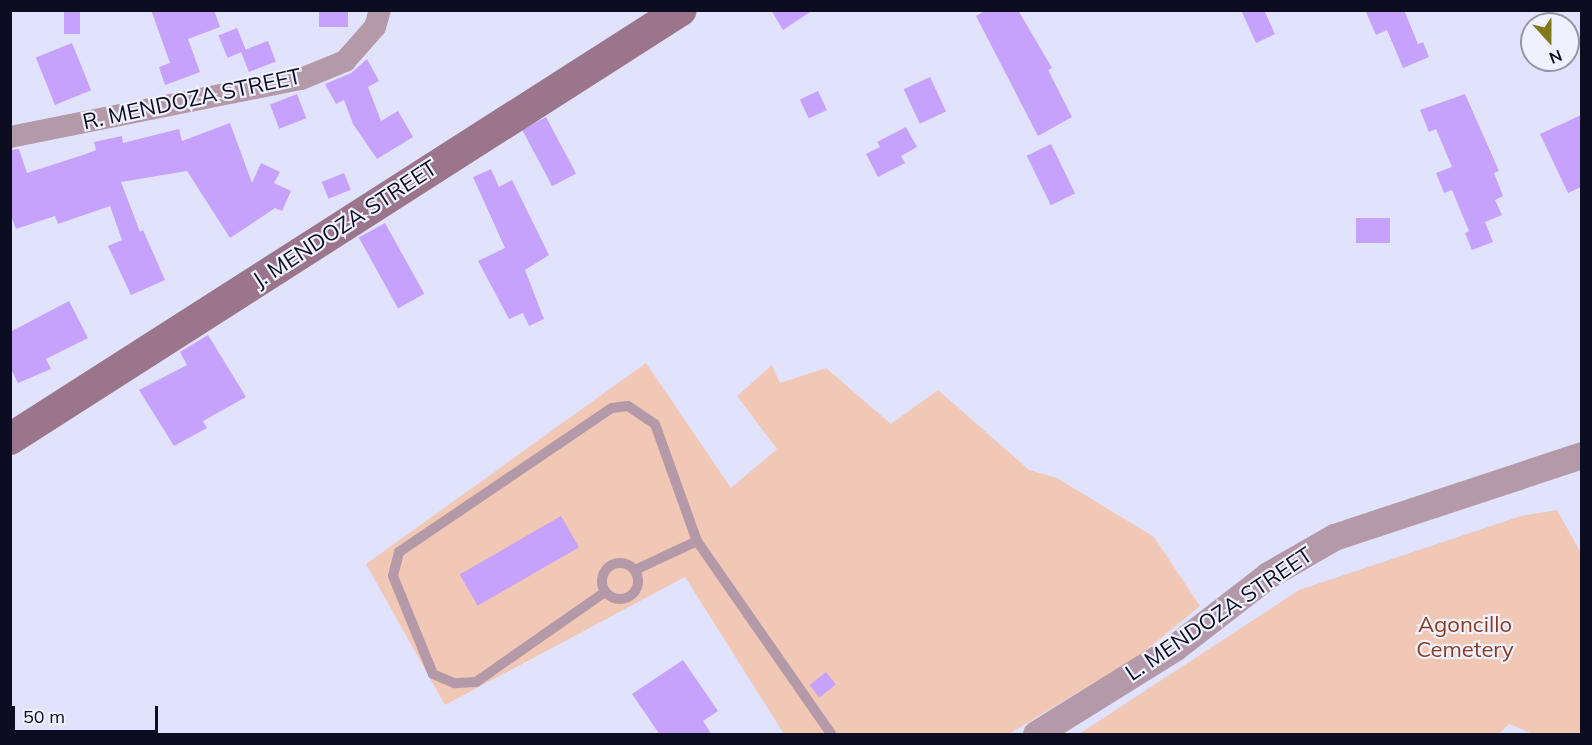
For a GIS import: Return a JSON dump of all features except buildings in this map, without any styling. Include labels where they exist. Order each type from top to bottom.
[{"type":"main road","name":"J. MENDOZA STREET","points":[[10,439],[681,10]]},
{"type":"street","name":"R. MENDOZA STREET","points":[[10,137],[301,79],[345,60],[375,27],[380,10]]},
{"type":"street","name":"L. MENDOZA STREET","points":[[1036,735],[1174,648],[1268,574],[1334,537],[1581,454]]},
{"type":"lane","points":[[606,592],[476,682],[454,683],[433,674],[393,576],[399,552],[612,408],[628,406],[655,424],[697,541],[831,735]]},
{"type":"lane","points":[[635,570],[697,541]]},
{"type":"lane","points":[[614,564],[626,564],[635,570],[639,581],[635,592],[626,599],[615,599],[606,592],[602,582],[605,571],[614,564]]},
{"type":"green space","points":[[646,363],[731,488],[777,449],[737,396],[772,365],[780,383],[826,368],[891,424],[938,390],[1029,470],[1057,478],[1154,537],[1200,606],[1140,655],[1009,734],[784,734],[685,577],[445,705],[366,564]]},
{"type":"green space","name":"Agoncillo Cemetery","points":[[1557,510],[1581,553],[1581,734],[1533,734],[1509,724],[1499,734],[1079,734],[1299,590],[1521,516]]}]
